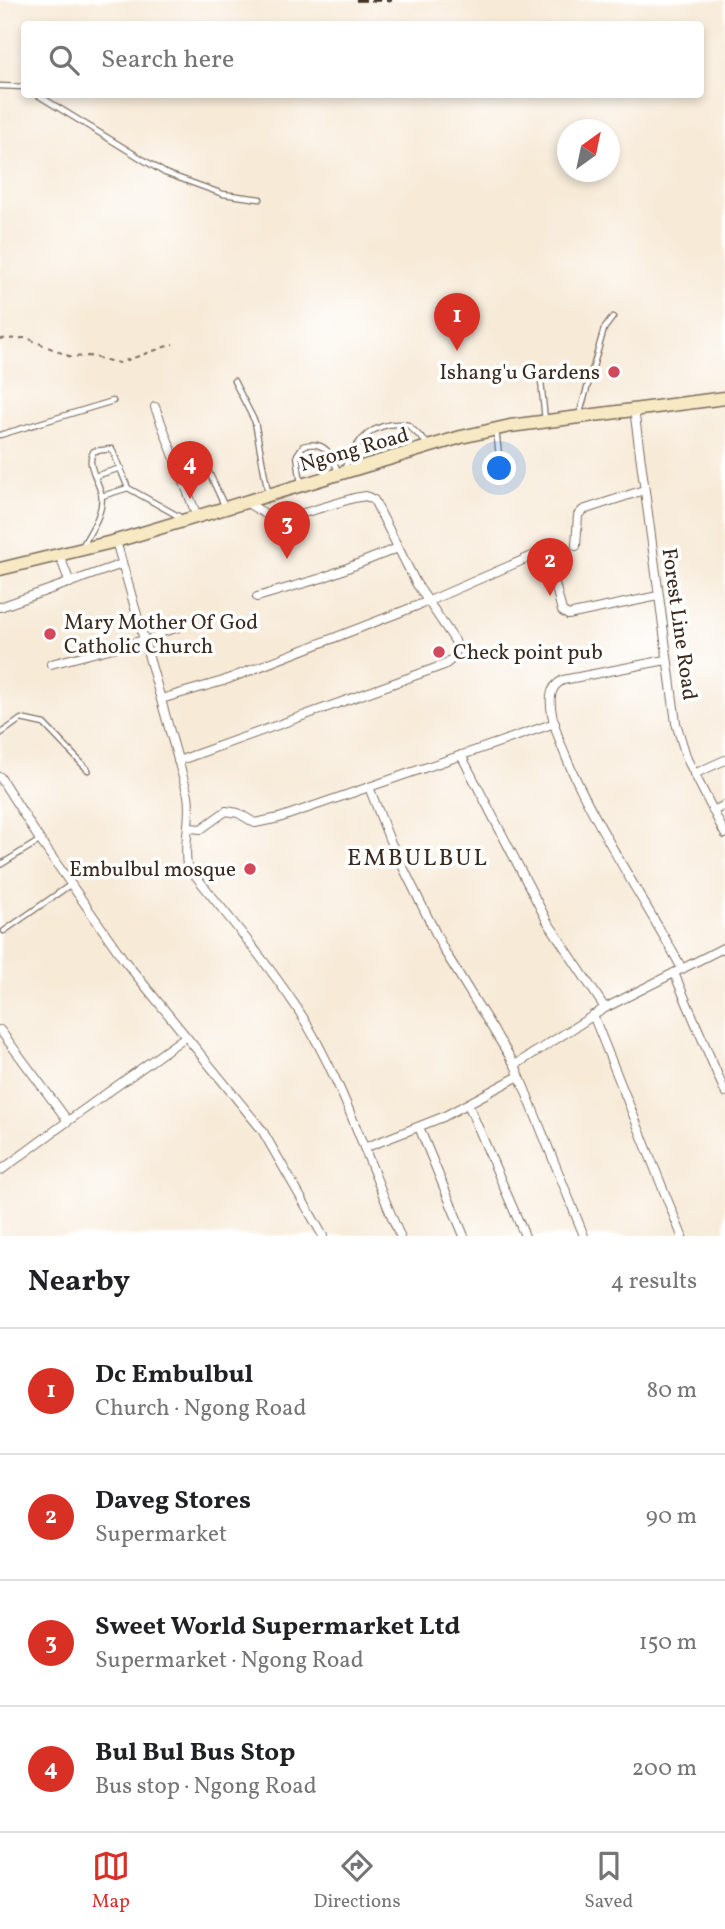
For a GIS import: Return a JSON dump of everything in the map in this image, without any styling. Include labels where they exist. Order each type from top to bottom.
[{"type":"main road","name":"Ngong Road","points":[[0,569],[116,541],[197,514],[496,429],[725,398]]},
{"type":"street","points":[[155,407],[197,514]]},
{"type":"street","name":"Forest Line Road","points":[[634,409],[678,734],[694,774],[725,834]]},
{"type":"street","points":[[576,545],[578,516],[583,510],[644,491]]},
{"type":"street","points":[[178,761],[449,662],[456,651],[455,641],[398,548],[374,500],[366,496],[277,521],[244,501]]},
{"type":"street","points":[[116,541],[189,802],[190,828],[185,855],[187,865],[298,1009],[342,1094],[400,1236]]},
{"type":"street","points":[[257,597],[322,578],[398,548]]},
{"type":"street","points":[[161,699],[223,681],[429,601],[539,553]]},
{"type":"street","points":[[59,554],[70,583]]},
{"type":"street","points":[[0,607],[122,564]]},
{"type":"street","points":[[552,572],[562,611],[568,615],[658,596]]},
{"type":"street","points":[[51,664],[144,640]]},
{"type":"street","points":[[666,660],[559,682],[550,699],[564,752],[678,971],[725,1092]]},
{"type":"street","points":[[190,828],[201,829],[226,811],[237,813],[252,822],[265,821],[555,723]]},
{"type":"street","points":[[461,755],[547,921],[605,1008]]},
{"type":"street","points":[[694,774],[725,760]]},
{"type":"street","points":[[0,777],[40,841],[124,960],[262,1130],[323,1236]]},
{"type":"street","points":[[369,787],[390,841],[445,952],[515,1065],[584,1236]]},
{"type":"street","points":[[713,811],[725,805]]},
{"type":"street","points":[[515,1065],[605,1008],[725,947]]},
{"type":"street","points":[[593,1016],[682,1236]]},
{"type":"street","points":[[0,1030],[68,1121]]},
{"type":"street","points":[[0,1171],[186,1037]]},
{"type":"street","points":[[364,1148],[419,1127],[519,1076]]},
{"type":"street","points":[[468,1104],[525,1236]]},
{"type":"street","points":[[419,1127],[464,1236]]},
{"type":"lane","points":[[0,86],[21,88]]},
{"type":"lane","points":[[43,98],[165,173],[223,194],[260,199]]},
{"type":"lane","points":[[579,417],[604,329],[613,317]]},
{"type":"lane","points":[[540,371],[545,421]]},
{"type":"lane","points":[[234,381],[255,422],[269,494]]},
{"type":"lane","points":[[0,435],[113,401]]},
{"type":"lane","points":[[341,473],[359,440],[388,424],[408,425],[430,447]]},
{"type":"lane","points":[[495,465],[499,455],[496,429]]},
{"type":"lane","points":[[301,484],[297,455],[303,446],[320,445],[328,450],[341,473]]},
{"type":"lane","points":[[81,549],[98,516],[102,496],[90,461],[94,451],[112,449],[128,488],[182,519]]},
{"type":"lane","points":[[95,476],[121,468]]},
{"type":"lane","points":[[207,468],[225,506]]},
{"type":"lane","points":[[102,496],[128,488]]},
{"type":"lane","points":[[144,640],[178,629]]},
{"type":"lane","points":[[0,734],[21,719],[44,724],[88,770]]},
{"type":"lane","points":[[0,865],[40,841]]},
{"type":"lane","points":[[4,931],[71,884]]},
{"type":"path","points":[[0,339],[27,338],[71,356],[89,356],[119,363],[173,344]]},
{"type":"railway","points":[[356,0],[392,0]]},
{"type":"place","name":"Dc Embulbul","points":[[457,351]]},
{"type":"place","name":"Ishang'u Gardens","points":[[614,372]]},
{"type":"place","name":"Bul Bul Bus Stop","points":[[190,499]]},
{"type":"place","name":"Sweet World Supermarket Ltd","points":[[287,559]]},
{"type":"place","name":"Daveg Stores","points":[[550,596]]},
{"type":"place","name":"Mary Mother Of God Catholic Church","points":[[50,634]]},
{"type":"place","name":"Check point pub","points":[[439,652]]},
{"type":"place","name":"Embulbul mosque","points":[[250,869]]},
{"type":"district","name":"EMBULBUL","points":[[418,857]]}]
